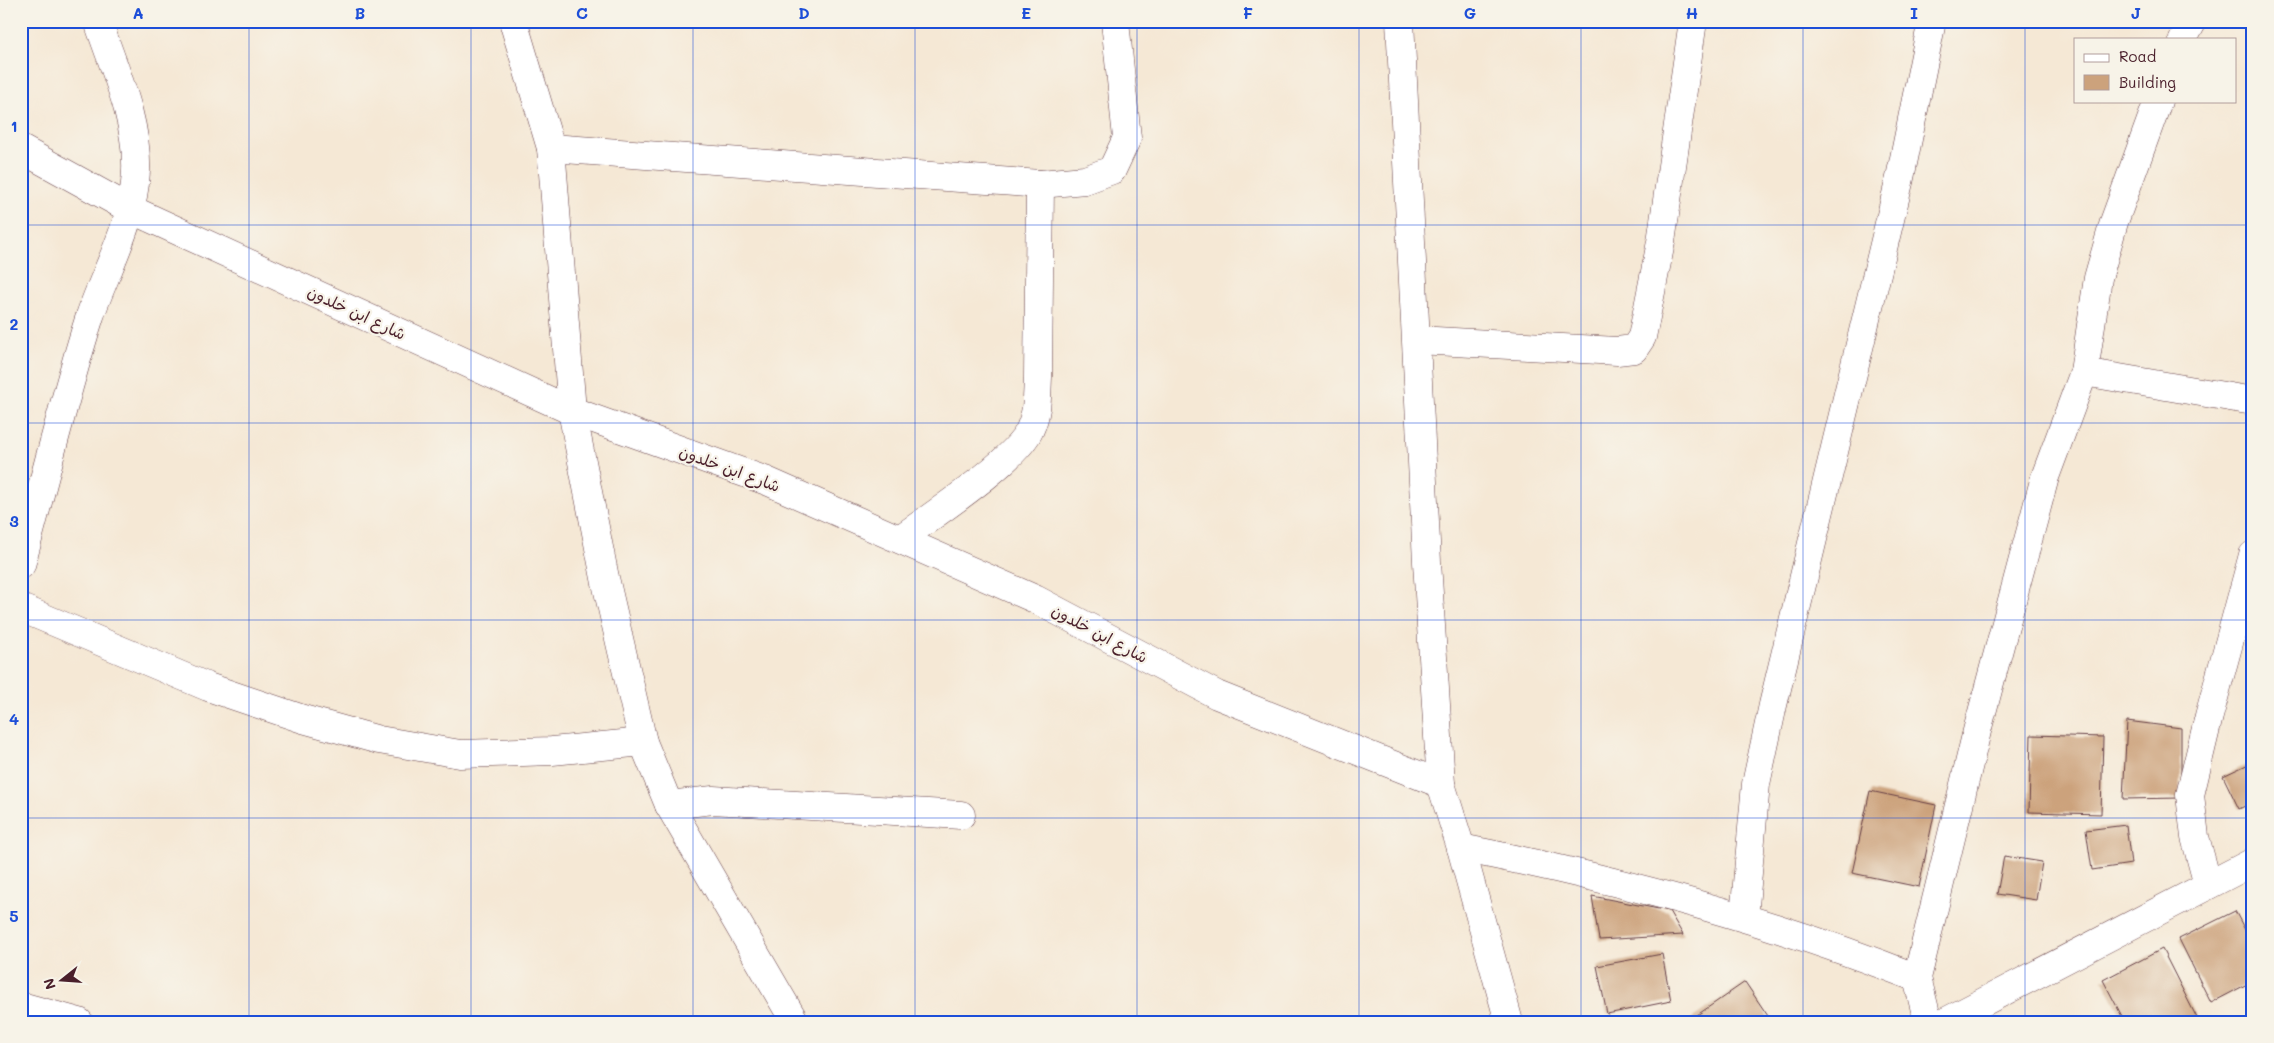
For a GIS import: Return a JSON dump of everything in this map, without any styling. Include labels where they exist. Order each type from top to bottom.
[{"type":"street","points":[[21,565],[90,316],[130,209],[136,172],[135,145],[128,109],[98,21]]},
{"type":"street","points":[[513,21],[551,148],[572,411],[604,578],[643,742],[669,805],[795,1022]]},
{"type":"street","points":[[551,148],[1040,184],[1085,180],[1112,170],[1127,138],[1115,21]]},
{"type":"street","points":[[1400,21],[1418,340],[1427,562],[1441,784],[1461,848],[1509,1022]]},
{"type":"street","points":[[1418,340],[1617,351],[1634,348],[1642,337],[1661,242],[1694,21]]},
{"type":"street","points":[[1744,917],[1756,784],[1772,705],[1898,187],[1932,21]]},
{"type":"street","points":[[2184,38],[2193,21]]},
{"type":"street","points":[[1928,1022],[1917,978],[1977,731],[2043,487],[2084,372],[2098,278],[2114,222],[2158,102]]},
{"type":"street","name":"شارع ابن خلدون","points":[[21,149],[130,209],[572,411],[767,481],[1035,599],[1217,694],[1441,784]]},
{"type":"street","points":[[900,539],[1001,463],[1023,442],[1030,429],[1037,408],[1038,384],[1040,184]]},
{"type":"street","points":[[2084,372],[2253,401]]},
{"type":"street","points":[[2208,885],[2195,837],[2190,795],[2209,716],[2253,556]]},
{"type":"street","points":[[21,608],[208,687],[303,719],[379,740],[460,754],[552,751],[643,742]]},
{"type":"street","points":[[669,805],[713,800],[961,815]]},
{"type":"street","points":[[1461,848],[1566,869],[1744,917],[1835,946],[1917,978]]},
{"type":"street","points":[[1945,1022],[2253,862]]},
{"type":"street","points":[[21,1006],[79,1022]]},
{"type":"building","points":[[2127,721],[2181,728],[2181,798],[2123,799]]},
{"type":"building","points":[[2031,735],[2103,737],[2101,814],[2029,812]]},
{"type":"building","points":[[2253,762],[2253,802],[2239,809],[2223,776]]},
{"type":"building","points":[[1870,791],[1936,805],[1919,887],[1852,873]]},
{"type":"building","points":[[2126,825],[2131,864],[2092,870],[2086,830]]},
{"type":"building","points":[[2004,856],[2042,862],[2036,900],[1997,894]]},
{"type":"building","points":[[1592,896],[1669,911],[1683,935],[1599,940]]},
{"type":"building","points":[[2235,911],[2253,945],[2253,981],[2211,1003],[2179,939]]},
{"type":"building","points":[[2162,949],[2199,1022],[2125,1022],[2103,980]]},
{"type":"building","points":[[1662,954],[1671,1001],[1607,1014],[1597,966]]},
{"type":"building","points":[[1745,982],[1772,1022],[1687,1022]]}]
